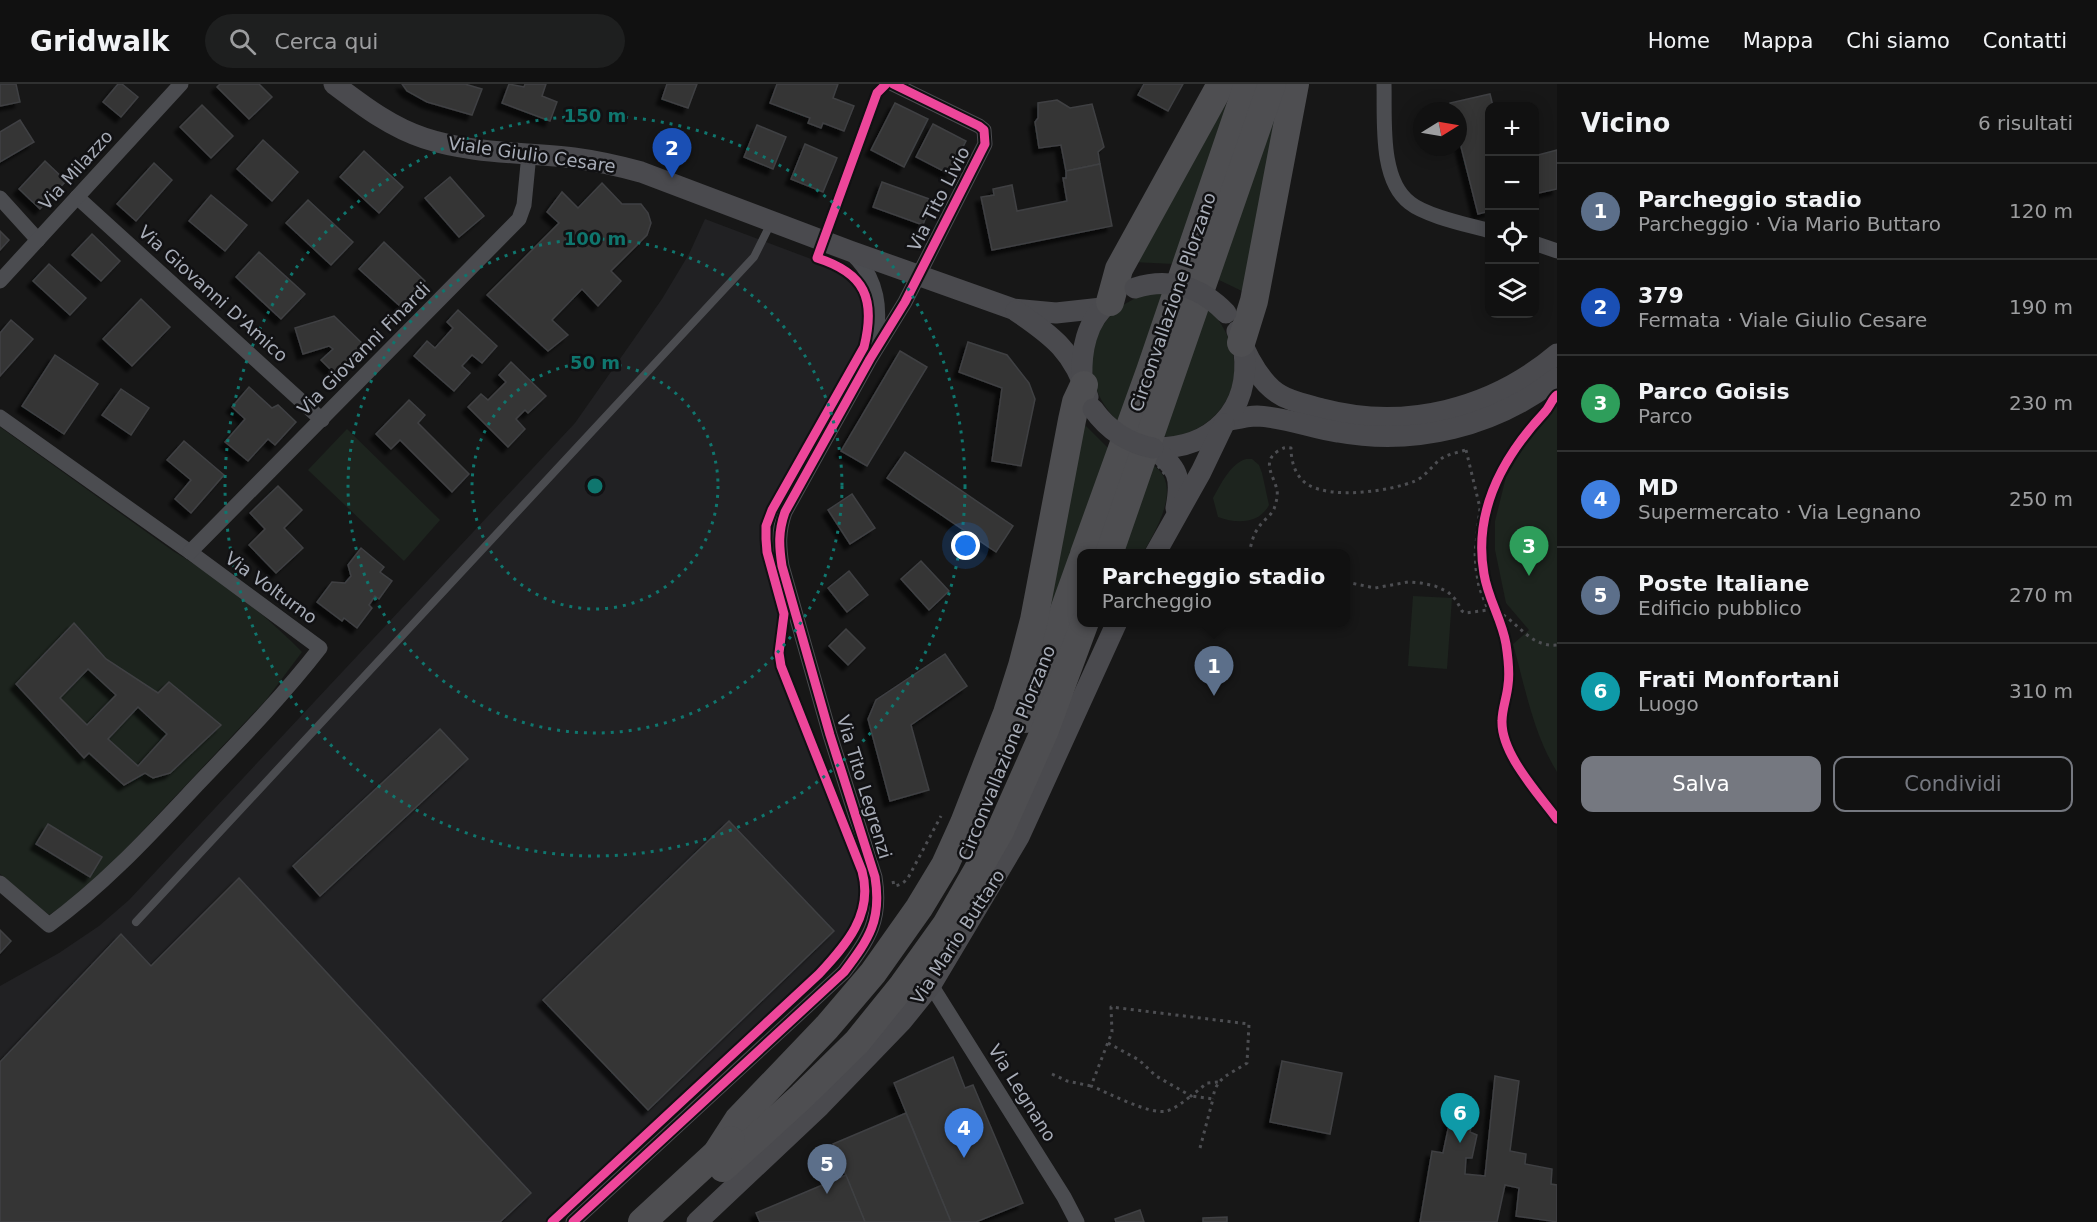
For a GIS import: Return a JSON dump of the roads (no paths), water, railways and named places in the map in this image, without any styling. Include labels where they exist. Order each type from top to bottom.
[{"type":"highway","points":[[1106,305],[1119,270],[1221,84]]},
{"type":"highway","name":"Circonvallazione Plorzano","points":[[1086,549],[1150,371],[1248,84]]},
{"type":"highway","name":"Circonvallazione Plorzano","points":[[1111,549],[1150,447],[1272,84]]},
{"type":"highway","points":[[1242,345],[1254,301],[1295,84]]},
{"type":"highway","points":[[718,1151],[738,1120],[826,1027],[873,973],[920,908],[945,865],[1007,713],[1022,666],[1034,620],[1076,402],[1086,391]]},
{"type":"highway","name":"Circonvallazione Plorzano","points":[[642,1222],[786,1091],[840,1035],[886,981],[938,907],[981,825],[1024,721],[1077,574]]},
{"type":"highway","name":"Circonvallazione Plorzano","points":[[664,1222],[802,1096],[856,1042],[903,985],[946,925],[1000,831],[1045,730],[1083,627]]},
{"type":"street","name":"Via Milazzo","points":[[0,281],[181,84]]},
{"type":"street","name":"Viale Giulio Cesare","points":[[334,84],[377,116],[422,138],[471,149],[608,163],[641,172],[850,251],[1013,309],[1056,313],[1106,305],[1135,288],[1162,283],[1183,286],[1205,295],[1226,313],[1255,369],[1284,398],[1343,415],[1372,418],[1424,416],[1474,403],[1530,374],[1557,354]]},
{"type":"street","name":"Via Tito Livio","points":[[892,84],[979,126],[984,130],[986,137],[981,153],[919,276]]},
{"type":"street","points":[[1384,84],[1388,163],[1398,191],[1411,205],[1485,229]]},
{"type":"street","name":"Via Giovanni Finardi","points":[[190,552],[519,219],[524,205],[529,154]]},
{"type":"street","name":"Via Giovanni D'Amico","points":[[77,197],[322,420]]},
{"type":"street","points":[[0,198],[39,240]]},
{"type":"street","points":[[1539,245],[1557,251]]},
{"type":"street","name":"Via Tito Legrenzi","points":[[850,251],[864,264],[871,277],[876,295],[878,328],[870,359]]},
{"type":"street","name":"Via Tito Legrenzi","points":[[573,1222],[844,972],[867,942],[876,918],[878,898],[875,877],[830,735],[782,566],[778,543],[785,512],[919,276]]},
{"type":"street","points":[[1086,391],[1081,365],[1084,342],[1106,305]]},
{"type":"street","name":"Viale Giulio Cesare","points":[[1013,309],[1055,339],[1068,354],[1101,420],[1118,435],[1150,447],[1177,447],[1192,443],[1225,422],[1248,417],[1264,417],[1366,437],[1396,438],[1430,434],[1459,427],[1508,408],[1533,395],[1557,378]]},
{"type":"street","name":"Viale Giulio Cesare","points":[[1225,422],[1243,387],[1245,364],[1242,345]]},
{"type":"street","name":"Via Volturno","points":[[0,417],[320,648],[293,684],[127,859],[79,903],[50,925],[0,884]]},
{"type":"street","points":[[1158,549],[1201,472],[1225,422]]},
{"type":"street","points":[[1150,447],[1167,460],[1176,473],[1180,487],[1173,521]]},
{"type":"street","name":"Via Mario Buttaro","points":[[697,1222],[820,1106],[902,1021],[931,985],[1019,837],[1115,627]]},
{"type":"street","name":"Via Legnano","points":[[931,985],[1064,1197],[1077,1222]]},
{"type":"lane","points":[[135,922],[754,257],[772,222]]},
{"type":"place","name":"379","points":[[672,178]]},
{"type":"place","name":"Parco Goisis","points":[[1529,576]]},
{"type":"place","name":"Parcheggio stadio","points":[[1214,696]]},
{"type":"place","name":"Frati Monfortani","points":[[1460,1143]]},
{"type":"place","name":"MD","points":[[964,1158]]},
{"type":"place","name":"Poste Italiane","points":[[827,1194]]}]
